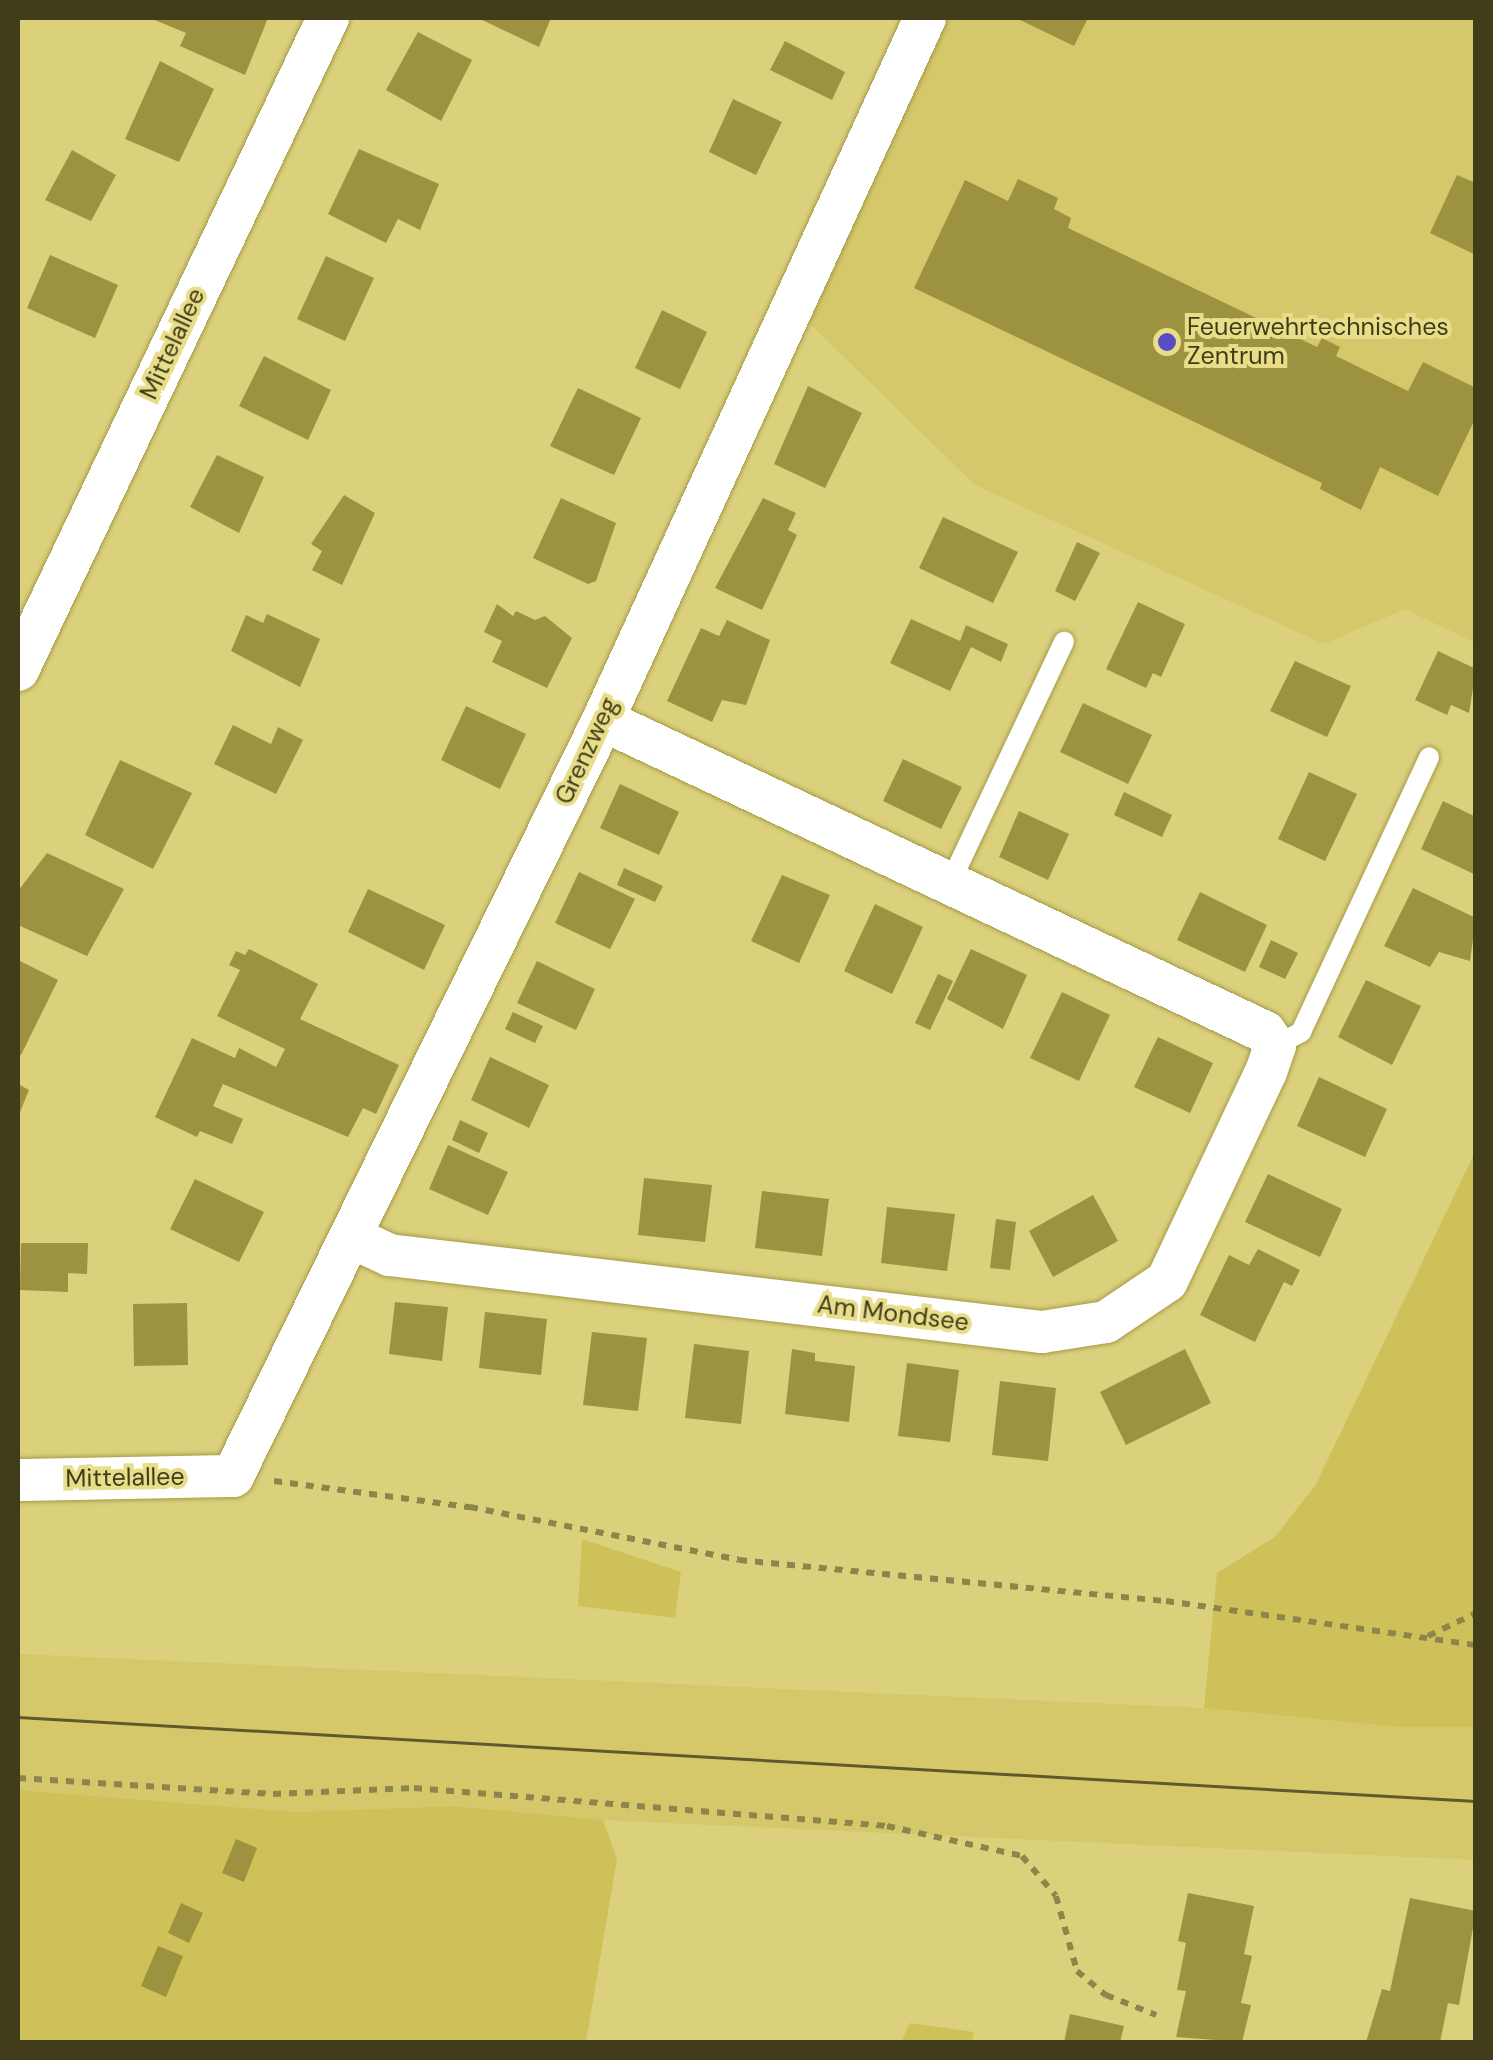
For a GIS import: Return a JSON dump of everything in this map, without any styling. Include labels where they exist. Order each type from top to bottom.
[{"type":"street","name":"Mittelallee","points":[[18,670],[328,18]]},
{"type":"street","name":"Grenzweg","points":[[233,1476],[353,1238],[602,720],[926,18]]},
{"type":"street","points":[[602,720],[1265,1032],[1275,1046]]},
{"type":"street","name":"Am Mondsee","points":[[353,1238],[390,1254],[1042,1332],[1078,1330],[1141,1304],[1167,1281],[1275,1046]]},
{"type":"street","name":"Mittelallee","points":[[18,1480],[233,1476]]},
{"type":"lane","points":[[950,883],[1064,642]]},
{"type":"lane","name":"Am Mondsee","points":[[1275,1046],[1301,1032],[1430,757]]},
{"type":"path","points":[[233,1476],[470,1506],[739,1560],[1166,1601],[1476,1645]]},
{"type":"path","points":[[1427,1636],[1476,1613]]},
{"type":"path","points":[[18,1778],[273,1794],[414,1788],[887,1826],[1022,1856],[1056,1896],[1077,1971],[1106,1995],[1156,2015]]},
{"type":"shaded area","points":[[943,18],[1475,18],[1475,643],[1405,609],[1324,644],[975,485],[803,317]]},
{"type":"shaded area","points":[[1475,1152],[1475,1727],[1400,1727],[1204,1708],[1217,1573],[1275,1537],[1316,1484]]},
{"type":"shaded area","points":[[582,1539],[681,1572],[675,1618],[578,1606]]},
{"type":"shaded area","points":[[18,1654],[1204,1708],[1400,1727],[1475,1727],[1475,1860],[603,1820],[454,1806],[296,1812],[18,1790]]},
{"type":"shaded area","points":[[18,1790],[296,1812],[454,1806],[603,1820],[617,1859],[586,2042],[18,2042]]},
{"type":"shaded area","points":[[910,2023],[974,2032],[972,2042],[901,2042]]},
{"type":"building","points":[[150,18],[268,18],[245,75],[180,46],[186,33]]},
{"type":"building","points":[[478,18],[551,18],[539,47]]},
{"type":"building","points":[[1016,18],[1088,18],[1074,46]]},
{"type":"building","points":[[418,32],[472,60],[441,121],[386,90]]},
{"type":"building","points":[[785,41],[845,72],[832,100],[770,70]]},
{"type":"building","points":[[160,61],[214,89],[179,162],[125,139]]},
{"type":"building","points":[[733,99],[782,122],[756,175],[709,152]]},
{"type":"building","points":[[359,149],[439,184],[420,230],[398,219],[386,243],[328,214]]},
{"type":"building","points":[[72,150],[116,175],[91,221],[45,200]]},
{"type":"building","points":[[1457,175],[1476,183],[1476,255],[1430,233]]},
{"type":"building","name":"Feuerwehrtechnisches Zentrum","points":[[1018,179],[1058,198],[1054,209],[1071,218],[1068,228],[1317,347],[1322,338],[1340,347],[1336,356],[1408,391],[1423,362],[1476,388],[1476,417],[1438,496],[1380,467],[1361,510],[1320,489],[1322,483],[914,288],[965,180],[1008,201]]},
{"type":"building","points":[[50,255],[118,285],[95,338],[27,308]]},
{"type":"building","points":[[326,256],[374,278],[345,341],[297,319]]},
{"type":"building","points":[[662,310],[707,332],[680,389],[635,368]]},
{"type":"building","points":[[264,356],[331,390],[308,440],[239,406]]},
{"type":"building","points":[[808,386],[862,413],[825,488],[774,464]]},
{"type":"building","points":[[578,388],[641,418],[614,475],[550,446]]},
{"type":"building","points":[[217,455],[264,477],[239,533],[190,507]]},
{"type":"building","points":[[344,495],[375,513],[342,585],[312,570],[322,551],[311,544]]},
{"type":"building","points":[[561,498],[616,523],[596,581],[588,584],[533,558]]},
{"type":"building","points":[[763,498],[796,513],[788,530],[797,535],[762,610],[715,588]]},
{"type":"building","points":[[943,517],[1018,552],[993,603],[919,568]]},
{"type":"building","points":[[1077,542],[1100,553],[1075,601],[1055,591]]},
{"type":"building","points":[[1138,602],[1185,624],[1161,677],[1153,673],[1146,688],[1106,669]]},
{"type":"building","points":[[497,604],[513,616],[516,611],[535,620],[545,616],[572,638],[547,688],[492,662],[502,641],[484,632]]},
{"type":"building","points":[[267,614],[320,639],[300,687],[231,651],[246,615],[263,623]]},
{"type":"building","points":[[911,619],[960,641],[966,625],[1008,644],[1001,662],[971,647],[950,691],[890,663]]},
{"type":"building","points":[[727,620],[770,640],[746,705],[722,700],[712,722],[667,701],[701,628],[719,636]]},
{"type":"building","points":[[1438,651],[1476,669],[1469,713],[1451,705],[1447,715],[1415,700]]},
{"type":"building","points":[[1295,661],[1351,686],[1327,737],[1270,711]]},
{"type":"building","points":[[1083,703],[1152,735],[1128,784],[1060,752]]},
{"type":"building","points":[[466,706],[526,734],[500,789],[441,760]]},
{"type":"building","points":[[233,725],[271,744],[278,727],[303,740],[276,794],[214,764]]},
{"type":"building","points":[[903,759],[962,787],[941,829],[883,801]]},
{"type":"building","points":[[120,760],[192,793],[153,869],[85,835]]},
{"type":"building","points":[[1309,772],[1357,794],[1325,861],[1278,839]]},
{"type":"building","points":[[620,784],[679,812],[659,855],[600,828]]},
{"type":"building","points":[[1124,792],[1172,815],[1162,837],[1114,815]]},
{"type":"building","points":[[1443,801],[1476,817],[1476,875],[1421,849]]},
{"type":"building","points":[[1019,811],[1069,834],[1048,880],[999,857]]},
{"type":"building","points":[[47,853],[124,889],[87,956],[18,925],[18,891]]},
{"type":"building","points":[[624,868],[663,886],[655,902],[617,885]]},
{"type":"building","points":[[579,872],[635,899],[610,949],[555,923]]},
{"type":"building","points":[[782,875],[830,895],[799,963],[751,941]]},
{"type":"building","points":[[1413,888],[1476,918],[1470,961],[1439,952],[1430,967],[1384,946]]},
{"type":"building","points":[[368,889],[445,925],[424,970],[348,932]]},
{"type":"building","points":[[1200,892],[1267,925],[1245,972],[1177,940]]},
{"type":"building","points":[[875,904],[923,927],[892,994],[844,971]]},
{"type":"building","points":[[1271,940],[1298,953],[1285,979],[1259,967]]},
{"type":"building","points":[[249,949],[318,984],[300,1019],[399,1065],[376,1114],[363,1108],[348,1137],[223,1084],[213,1106],[243,1119],[232,1144],[200,1131],[197,1137],[155,1117],[192,1038],[235,1058],[239,1048],[276,1067],[285,1049],[217,1016],[240,970],[229,965],[236,951],[245,955]]},
{"type":"building","points":[[971,949],[1027,975],[1003,1029],[947,999]]},
{"type":"building","points":[[18,960],[58,980],[21,1055],[18,1054]]},
{"type":"building","points":[[537,961],[595,989],[576,1030],[517,1003]]},
{"type":"building","points":[[938,974],[953,981],[930,1030],[915,1023]]},
{"type":"building","points":[[1366,980],[1421,1006],[1392,1065],[1338,1037]]},
{"type":"building","points":[[1062,992],[1110,1015],[1079,1081],[1030,1058]]},
{"type":"building","points":[[513,1012],[543,1026],[535,1043],[505,1029]]},
{"type":"building","points":[[1158,1037],[1213,1063],[1190,1113],[1134,1087]]},
{"type":"building","points":[[490,1057],[549,1085],[529,1128],[471,1100]]},
{"type":"building","points":[[1319,1077],[1387,1109],[1365,1157],[1297,1126]]},
{"type":"building","points":[[18,1084],[29,1090],[18,1117]]},
{"type":"building","points":[[460,1120],[488,1133],[479,1153],[452,1140]]},
{"type":"building","points":[[448,1145],[508,1172],[488,1215],[429,1189]]},
{"type":"building","points":[[1268,1174],[1342,1209],[1320,1257],[1245,1222]]},
{"type":"building","points":[[644,1178],[712,1185],[705,1242],[638,1235]]},
{"type":"building","points":[[195,1179],[264,1212],[239,1262],[170,1229]]},
{"type":"building","points":[[762,1191],[829,1199],[822,1256],[755,1248]]},
{"type":"building","points":[[1093,1195],[1118,1241],[1053,1277],[1029,1231]]},
{"type":"building","points":[[887,1207],[955,1214],[947,1271],[881,1263]]},
{"type":"building","points":[[996,1219],[1016,1222],[1010,1270],[990,1268]]},
{"type":"building","points":[[21,1243],[88,1243],[87,1274],[68,1273],[68,1292],[20,1290]]},
{"type":"building","points":[[1258,1249],[1300,1270],[1292,1286],[1284,1282],[1255,1342],[1200,1315],[1229,1255],[1249,1265]]},
{"type":"building","points":[[395,1302],[448,1307],[442,1361],[389,1354]]},
{"type":"building","points":[[187,1303],[188,1365],[134,1366],[133,1304]]},
{"type":"building","points":[[485,1312],[547,1319],[541,1375],[479,1368]]},
{"type":"building","points":[[592,1332],[647,1338],[638,1411],[583,1405]]},
{"type":"building","points":[[694,1344],[749,1351],[741,1424],[685,1418]]},
{"type":"building","points":[[792,1349],[815,1353],[815,1361],[855,1366],[849,1422],[785,1414]]},
{"type":"building","points":[[1185,1349],[1211,1403],[1126,1445],[1100,1392]]},
{"type":"building","points":[[907,1363],[959,1370],[950,1442],[898,1436]]},
{"type":"building","points":[[1000,1381],[1056,1388],[1048,1461],[992,1455]]},
{"type":"building","points":[[236,1839],[257,1848],[244,1882],[222,1873]]},
{"type":"building","points":[[1188,1893],[1254,1906],[1244,1954],[1252,1956],[1241,2003],[1251,2005],[1242,2042],[1176,2037],[1186,1991],[1177,1990],[1186,1943],[1178,1941]]},
{"type":"building","points":[[1410,1898],[1476,1911],[1459,2005],[1448,2003],[1440,2042],[1366,2042],[1382,1989],[1390,1991]]},
{"type":"building","points":[[181,1903],[203,1913],[189,1943],[168,1933]]},
{"type":"building","points":[[158,1946],[183,1956],[166,1997],[141,1986]]},
{"type":"building","points":[[1070,2014],[1124,2026],[1120,2042],[1064,2042]]},
{"type":"tram line","points":[[18,1717],[1476,1801]]},
{"type":"place","name":"Feuerwehrtechnisches Zentrum","points":[[1167,342]]}]
